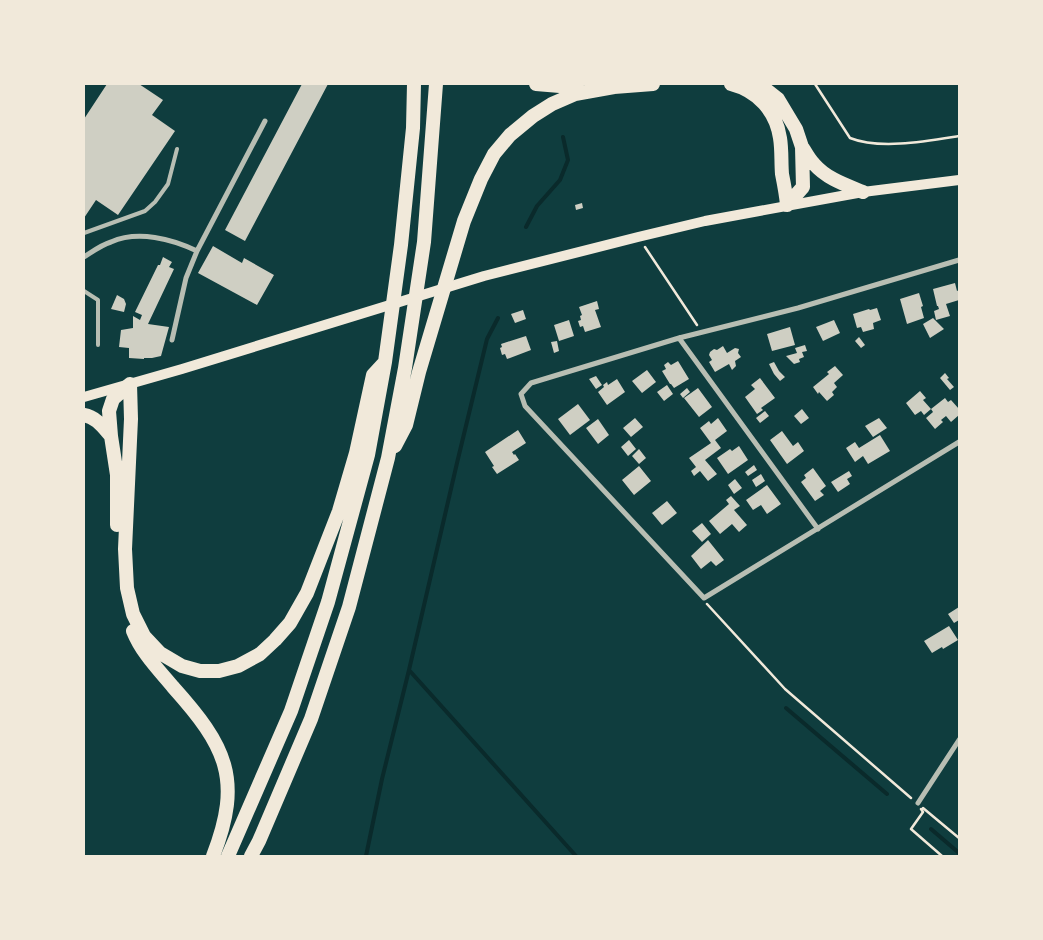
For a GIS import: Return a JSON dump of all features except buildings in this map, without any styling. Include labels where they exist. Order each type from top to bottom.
[{"type":"highway","points":[[228,856],[291,711],[328,602],[368,455],[386,362],[401,245],[412,128],[414,84]]},
{"type":"highway","points":[[251,856],[311,719],[346,616],[388,458],[405,368],[424,242],[436,84]]},
{"type":"highway","points":[[536,84],[560,86],[577,84]]},
{"type":"highway","points":[[388,458],[406,425],[418,372],[464,221],[480,179],[494,154],[510,135],[533,116],[552,104],[575,94],[614,87],[653,84]]},
{"type":"highway","points":[[731,84],[741,86],[761,99],[776,120],[780,138],[782,173],[787,205]]},
{"type":"highway","points":[[759,84],[778,99],[796,129],[802,147],[814,164],[842,184],[863,192]]},
{"type":"highway","points":[[787,205],[803,187],[802,147]]},
{"type":"highway","points":[[130,384],[131,419],[125,550],[127,588],[133,614],[144,636],[160,653],[182,666],[200,671],[219,671],[238,666],[260,654],[290,622],[307,593],[339,511],[356,453],[373,375],[386,362]]},
{"type":"highway","points":[[130,384],[113,399],[109,411],[117,475],[116,551],[118,589],[124,611],[136,639],[149,660],[202,721],[215,740],[224,763],[228,784],[226,811],[220,839],[213,856]]},
{"type":"highway","points":[[84,416],[88,416],[101,424],[111,436]]},
{"type":"main road","points":[[84,397],[484,276],[638,237],[705,221],[787,205],[863,192],[959,180]]},
{"type":"street","points":[[172,340],[186,278],[197,251],[265,121]]},
{"type":"street","points":[[84,257],[111,242],[128,237],[145,236],[197,251]]},
{"type":"street","points":[[959,260],[798,308],[679,338],[531,384],[521,394],[525,406],[704,598],[959,442]]},
{"type":"street","points":[[679,338],[818,529]]},
{"type":"street","points":[[918,803],[959,740]]},
{"type":"lane","points":[[84,232],[145,211],[155,202],[168,184],[177,150]]},
{"type":"lane","points":[[84,291],[98,300],[98,345]]},
{"type":"path","points":[[815,84],[850,138],[860,142],[872,144],[921,142],[959,136]]},
{"type":"path","points":[[638,237],[702,333]]},
{"type":"path","points":[[704,598],[709,606],[786,689],[959,838]]},
{"type":"path","points":[[918,803],[924,812],[911,829],[942,856]]},
{"type":"waterway","points":[[526,227],[537,206],[560,180],[568,160],[563,137]]},
{"type":"waterway","points":[[366,856],[382,779],[487,339],[498,318]]},
{"type":"waterway","points":[[409,670],[576,856]]},
{"type":"waterway","points":[[786,708],[887,794]]},
{"type":"waterway","points":[[931,829],[959,853]]}]
